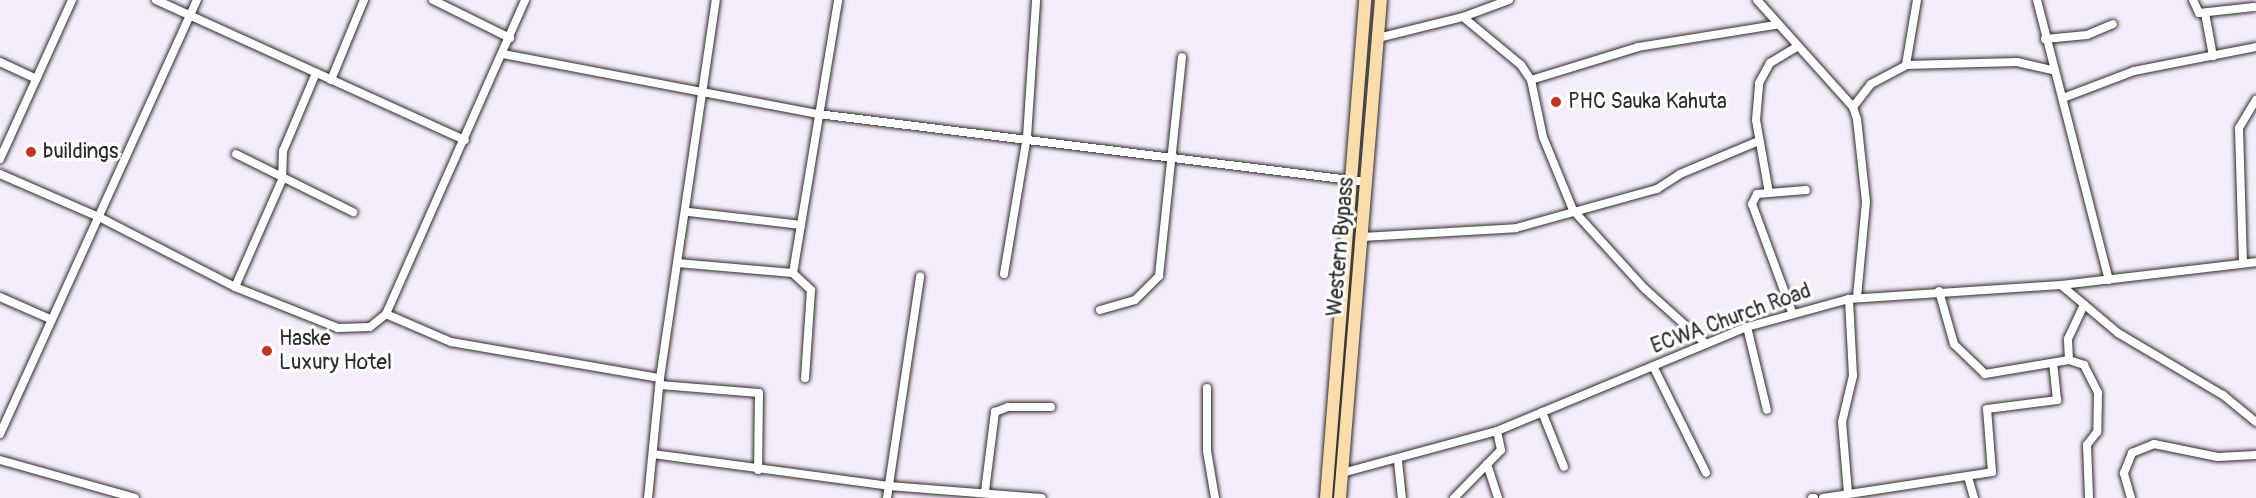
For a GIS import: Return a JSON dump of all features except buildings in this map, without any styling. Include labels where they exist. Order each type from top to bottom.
[{"type":"main road","name":"Western Bypass","points":[[1326,498],[1365,0]]},
{"type":"main road","name":"Western Bypass","points":[[1340,498],[1381,0]]},
{"type":"street","points":[[0,159],[72,0]]},
{"type":"street","points":[[156,0],[465,140]]},
{"type":"street","points":[[0,434],[3,419],[99,217],[198,0]]},
{"type":"street","points":[[330,80],[364,0]]},
{"type":"street","points":[[433,0],[510,38]]},
{"type":"street","points":[[0,174],[99,217],[235,287],[349,331],[370,327],[386,314],[465,140],[525,0]]},
{"type":"street","points":[[648,498],[660,381],[677,263],[688,212],[716,0]]},
{"type":"street","points":[[793,273],[838,0]]},
{"type":"street","points":[[1004,274],[1027,137],[1036,0]]},
{"type":"street","points":[[1378,38],[1463,17],[1509,0]]},
{"type":"street","points":[[1757,0],[1775,25],[1853,106],[1866,202],[1853,298],[1853,376],[1842,422],[1848,493]]},
{"type":"street","points":[[1906,65],[1917,0]]},
{"type":"street","points":[[2037,0],[2051,70],[2063,98],[2109,280]]},
{"type":"street","points":[[2193,0],[2196,13],[2254,7]]},
{"type":"street","points":[[2205,13],[2213,56]]},
{"type":"street","points":[[1463,17],[1532,80],[1543,137],[1573,210],[1645,289],[1706,344]]},
{"type":"street","points":[[2045,39],[2088,34],[2113,24]]},
{"type":"street","points":[[1532,80],[1638,47],[1775,25]]},
{"type":"street","points":[[1768,193],[1756,110],[1763,72],[1797,47]]},
{"type":"street","points":[[2063,98],[2134,71],[2256,47]]},
{"type":"street","points":[[502,54],[705,89],[818,114],[1027,137],[1366,182]]},
{"type":"street","points":[[1100,310],[1135,300],[1159,276],[1175,158],[1182,57]]},
{"type":"street","points":[[0,62],[36,79]]},
{"type":"street","points":[[1853,106],[1870,84],[1906,65],[2017,62],[2051,70]]},
{"type":"street","points":[[235,287],[282,180],[283,151],[316,73]]},
{"type":"street","points":[[2243,263],[2239,128],[2256,100]]},
{"type":"street","points":[[1362,237],[1516,228],[1573,210],[1657,189],[1680,174],[1759,141]]},
{"type":"street","points":[[236,154],[282,180],[353,212]]},
{"type":"street","points":[[1792,312],[1752,204],[1757,195],[1806,190]]},
{"type":"street","points":[[688,212],[801,225]]},
{"type":"street","name":"ECWA Church Road","points":[[1342,473],[1398,461],[1497,431],[1747,327],[1792,312],[1853,298],[2061,285],[2256,262]]},
{"type":"street","points":[[677,263],[793,273],[811,290],[806,378]]},
{"type":"street","points":[[887,498],[920,276]]},
{"type":"street","points":[[2061,285],[2118,333],[2223,395],[2256,422]]},
{"type":"street","points":[[1939,291],[1954,344],[1985,374],[2069,360],[2084,365],[2098,393],[2097,432],[2087,445],[2089,498]]},
{"type":"street","points":[[0,297],[50,320]]},
{"type":"street","points":[[2069,360],[2068,339],[2084,304]]},
{"type":"street","points":[[386,314],[451,342],[660,381],[759,393],[758,470]]},
{"type":"street","points":[[1747,327],[1767,410]]},
{"type":"street","points":[[1824,498],[1968,477],[1994,470],[1988,407],[2057,400],[2053,364]]},
{"type":"street","points":[[1653,366],[1706,473]]},
{"type":"street","points":[[1207,388],[1207,451],[1215,498]]},
{"type":"street","points":[[985,491],[995,412],[1008,407],[1052,407]]},
{"type":"street","points":[[1542,412],[1564,467]]},
{"type":"street","points":[[1454,498],[1502,447],[1497,431]]},
{"type":"street","points":[[2131,498],[2124,473],[2132,453],[2154,444],[2218,457],[2256,454]]},
{"type":"street","points":[[653,454],[889,486],[985,491],[1042,498]]},
{"type":"street","points":[[0,460],[119,496],[135,498]]},
{"type":"street","points":[[1398,461],[1402,498]]},
{"type":"street","points":[[1487,464],[1498,498]]},
{"type":"street","points":[[1968,477],[1974,498]]},
{"type":"place","name":"PHC Sauka Kahuta","points":[[1556,102]]},
{"type":"place","name":"buildings","points":[[31,152]]},
{"type":"place","name":"Haske Luxury Hotel","points":[[267,351]]}]
